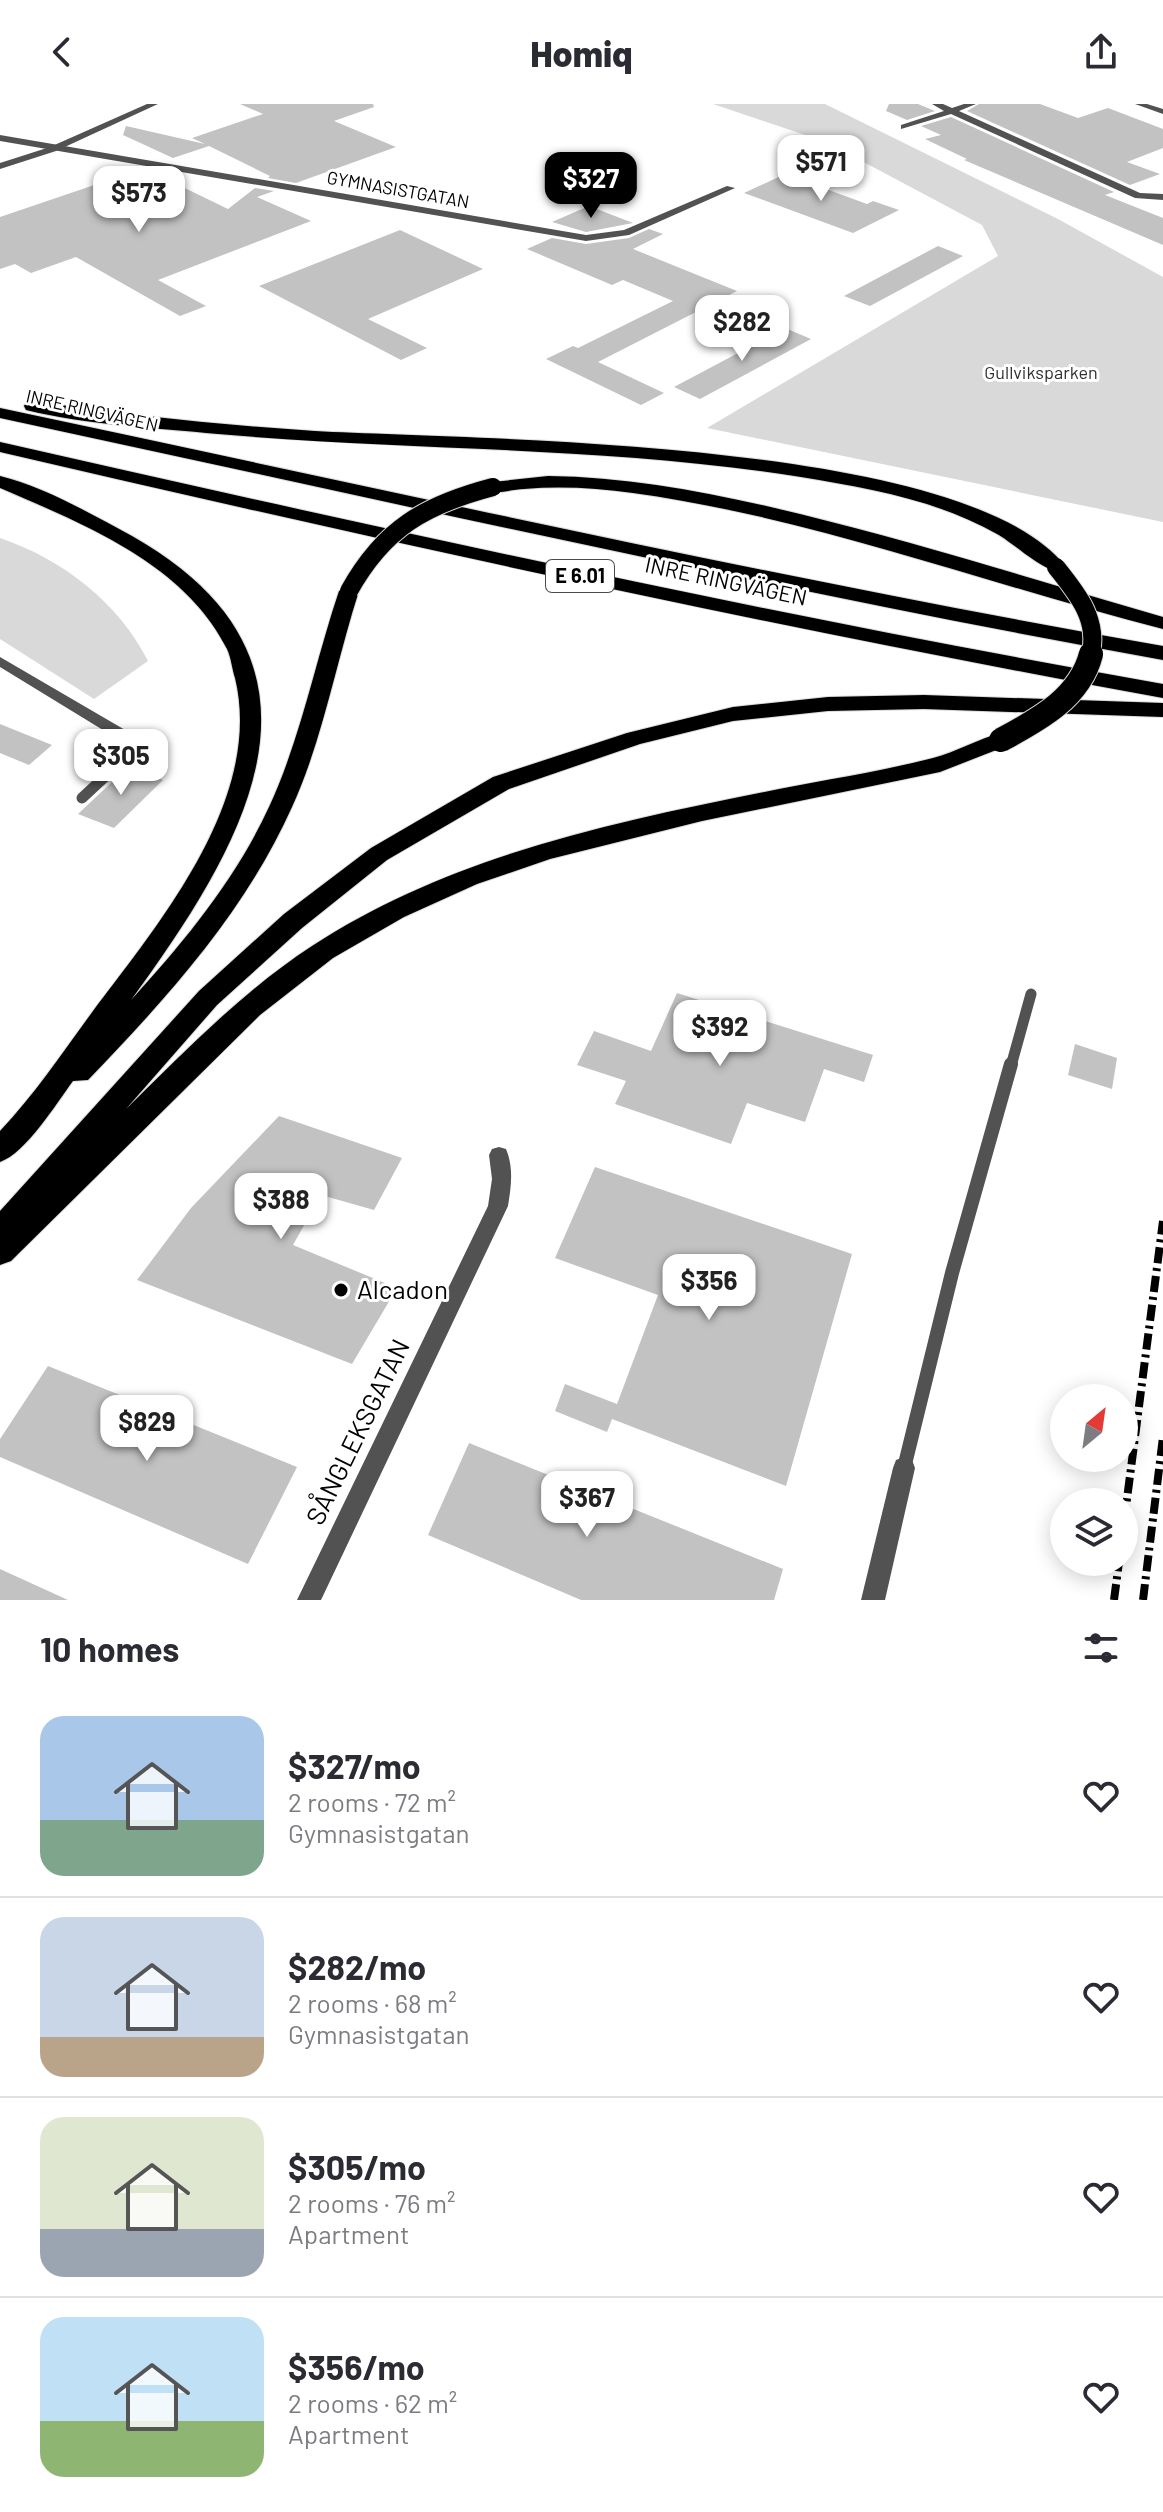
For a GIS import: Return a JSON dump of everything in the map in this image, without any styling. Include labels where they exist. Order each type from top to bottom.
[{"type":"highway","points":[[0,400],[100,417],[269,433],[650,452],[772,466],[873,484],[951,506],[1008,530],[1056,567],[1088,609],[1094,636],[1085,674],[1072,692],[1050,713],[1001,740],[940,764],[549,849],[467,876],[410,902],[322,951],[247,1012],[0,1251]]},
{"type":"highway","name":"INRE RINGVÄGEN","points":[[0,413],[737,571],[1163,653]]},
{"type":"highway","name":"INRE RINGVÄGEN","points":[[0,447],[369,532],[979,658],[1163,691]]},
{"type":"highway","points":[[0,481],[126,541],[173,572],[205,601],[234,643],[245,671],[250,710],[247,766],[235,807],[210,864],[137,971],[23,1127]]},
{"type":"highway","points":[[0,1150],[120,1030],[178,964],[254,858],[281,806],[349,591],[373,552],[408,520],[442,500],[520,482],[601,483],[739,506],[906,547],[1163,623]]},
{"type":"highway","points":[[0,1232],[208,998],[293,921],[379,854],[501,783],[635,738],[749,712],[828,704],[924,702],[1163,710]]},
{"type":"street","points":[[0,177],[53,149],[154,104]]},
{"type":"street","points":[[936,104],[1138,196],[1159,198]]},
{"type":"street","points":[[904,127],[972,104]]},
{"type":"street","points":[[1139,104],[1163,112]]},
{"type":"street","name":"GYMNASISTGATAN","points":[[0,138],[586,238],[626,233],[730,188]]},
{"type":"street","points":[[0,166],[53,149]]},
{"type":"street","points":[[0,661],[139,745]]},
{"type":"street","name":"SÅNGLEKSGATAN","points":[[309,1600],[498,1206],[502,1179],[499,1155]]},
{"type":"street","points":[[873,1600],[904,1468]]},
{"type":"lane","points":[[82,798],[139,745]]},
{"type":"lane","points":[[904,1468],[952,1273],[1031,994]]},
{"type":"green space","name":"Gullviksparken","points":[[713,104],[825,104],[1058,219],[1163,277],[1163,522],[707,428],[998,256],[982,225],[826,142]]},
{"type":"green space","points":[[0,538],[45,558],[86,585],[121,620],[148,661],[94,699],[0,639]]},
{"type":"building","points":[[240,104],[373,104],[374,107],[334,121],[396,147],[296,183],[268,178],[270,176],[209,146],[173,158],[123,135],[126,126],[205,144],[192,138],[263,114]]},
{"type":"building","points":[[889,104],[918,104],[935,111],[907,120],[886,111]]},
{"type":"building","points":[[979,104],[1040,104],[1078,118],[1108,108],[1163,129],[1163,148],[1127,162],[1160,174],[1130,185],[967,111]]},
{"type":"building","points":[[951,117],[1114,192],[1105,195],[1163,218],[1163,245],[964,160],[967,159],[925,139],[941,135],[921,126]]},
{"type":"building","points":[[785,174],[867,204],[873,201],[899,210],[853,233],[744,193]]},
{"type":"building","points":[[160,176],[228,209],[255,188],[274,191],[257,197],[311,221],[158,280],[206,306],[180,316],[76,257],[31,273],[15,264],[0,269],[0,217],[106,181],[122,189]]},
{"type":"building","points":[[589,206],[633,223],[586,232],[552,222]]},
{"type":"building","points":[[649,229],[663,234],[633,249],[737,291],[598,362],[664,393],[641,405],[546,359],[573,346],[578,348],[673,301],[623,280],[612,285],[527,249],[552,238],[586,244],[629,238]]},
{"type":"building","points":[[400,230],[483,269],[368,319],[427,348],[401,360],[259,286]]},
{"type":"building","points":[[938,246],[963,256],[870,306],[844,296]]},
{"type":"building","points":[[785,328],[811,339],[700,399],[674,387]]},
{"type":"building","points":[[0,724],[52,745],[29,765],[0,753]]},
{"type":"building","points":[[128,767],[163,780],[114,828],[78,814]]},
{"type":"building","points":[[677,993],[873,1055],[864,1082],[824,1069],[805,1122],[747,1103],[731,1144],[615,1104],[626,1081],[577,1065],[594,1031],[651,1051]]},
{"type":"building","points":[[1075,1044],[1117,1058],[1112,1089],[1068,1075]]},
{"type":"building","points":[[279,1116],[402,1158],[374,1210],[321,1195],[293,1245],[397,1288],[352,1364],[137,1280],[191,1208]]},
{"type":"building","points":[[595,1167],[852,1254],[786,1486],[612,1419],[607,1432],[555,1411],[565,1384],[617,1404],[658,1295],[555,1258]]},
{"type":"building","points":[[48,1366],[297,1467],[248,1564],[0,1457],[0,1439]]},
{"type":"building","points":[[469,1443],[783,1569],[774,1600],[581,1600],[428,1535]]},
{"type":"building","points":[[0,1569],[68,1600],[0,1600]]},
{"type":"railway","points":[[1128,1488],[1163,1221]]},
{"type":"railway","points":[[1143,1600],[1163,1437]]},
{"type":"railway","points":[[1114,1600],[1117,1576]]},
{"type":"place","name":"Alcadon","points":[[341,1290]]}]
